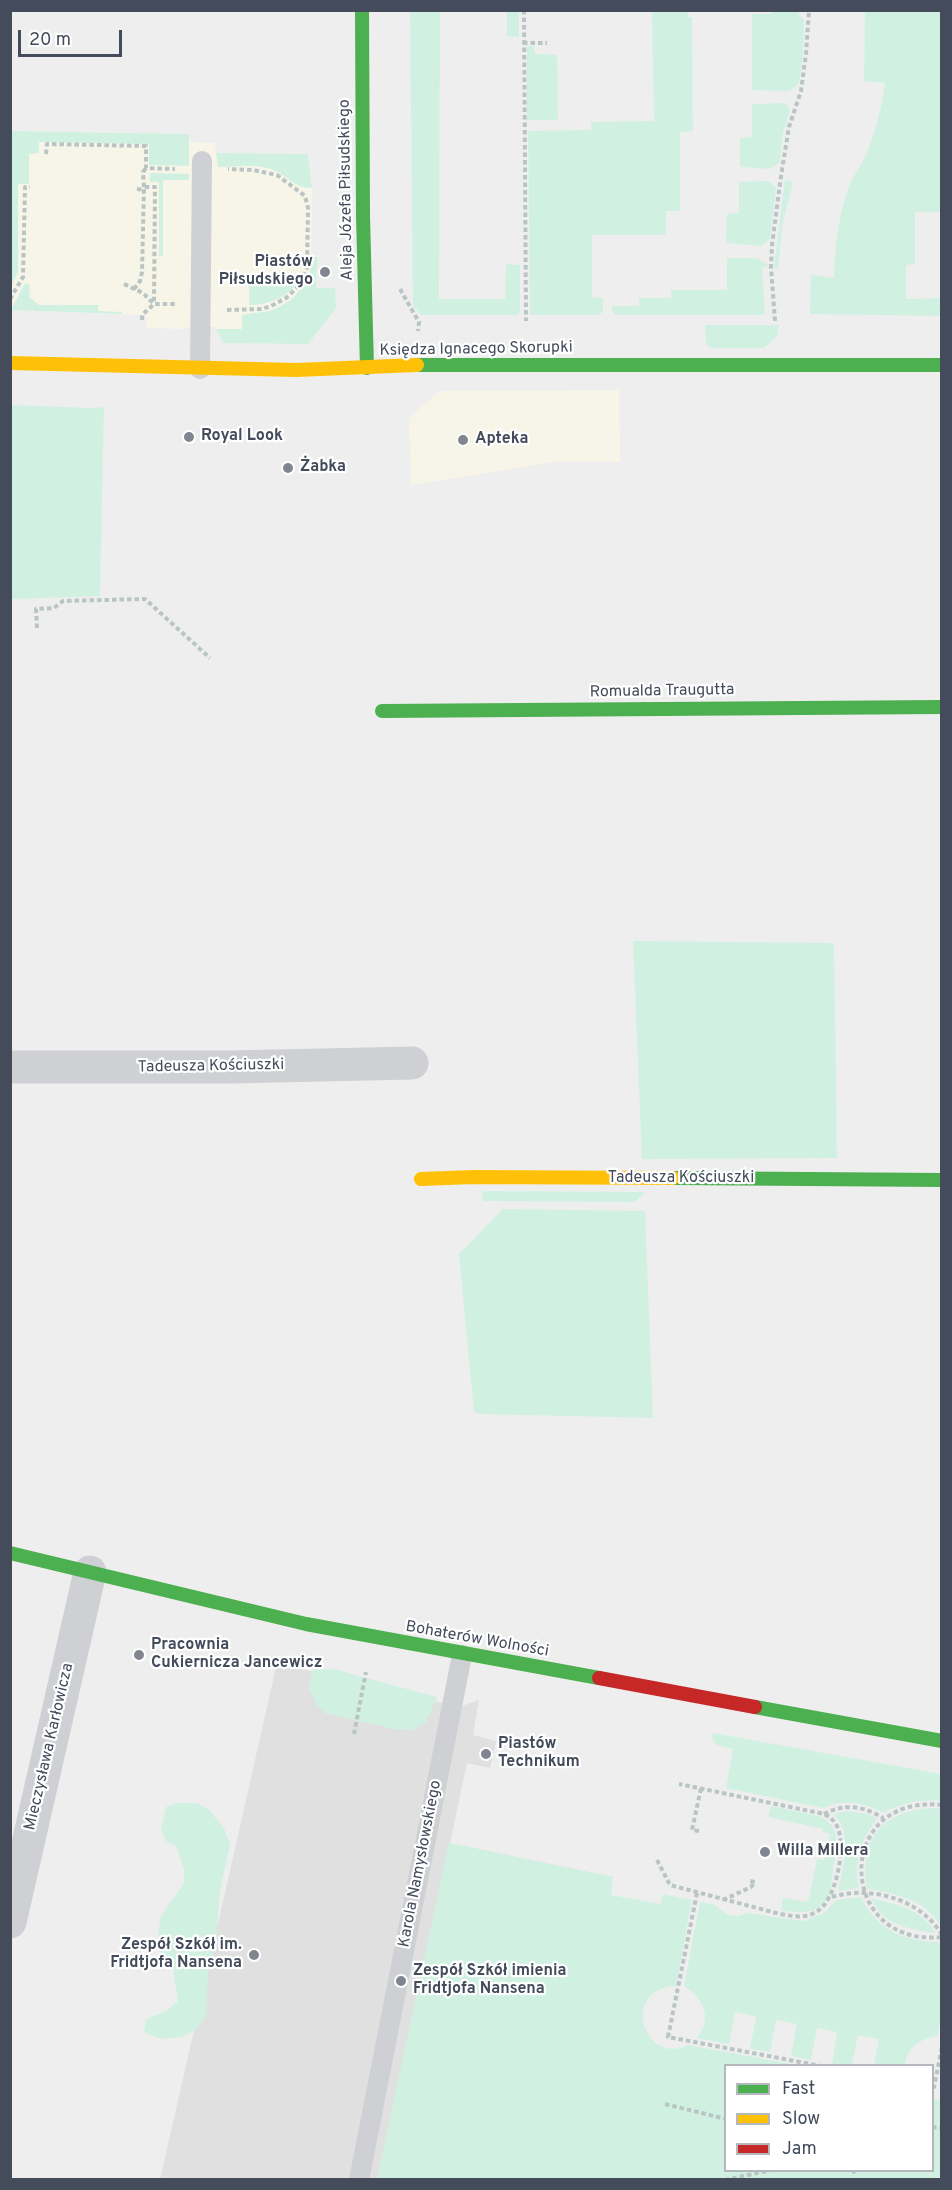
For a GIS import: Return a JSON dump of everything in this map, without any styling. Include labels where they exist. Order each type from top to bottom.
[{"type":"street","name":"Aleja Józefa Piłsudskiego","points":[[362,10],[363,216],[367,368]]},
{"type":"street","name":"Księdza Ignacego Skorupki","points":[[10,363],[200,369],[367,368],[396,364],[942,365]]},
{"type":"street","name":"Romualda Traugutta","points":[[382,711],[942,707]]},
{"type":"street","name":"Tadeusza Kościuszki","points":[[10,1067],[231,1067],[412,1063]]},
{"type":"street","name":"Tadeusza Kościuszki","points":[[422,1179],[474,1177],[942,1180]]},
{"type":"street","name":"Bohaterów Wolności","points":[[10,1553],[306,1624],[462,1655],[942,1741]]},
{"type":"street","name":"Mieczysława Karłowicza","points":[[10,1922],[90,1572]]},
{"type":"lane","points":[[200,369],[202,161]]},
{"type":"lane","name":"Karola Namysłowskiego","points":[[359,2180],[462,1655]]},
{"type":"path","points":[[524,10],[526,321]]},
{"type":"path","points":[[775,321],[771,267],[772,245],[780,176],[789,127],[801,91],[809,10]]},
{"type":"path","points":[[523,43],[547,43]]},
{"type":"path","points":[[46,154],[47,144]]},
{"type":"path","points":[[134,289],[140,281],[142,272],[143,172],[146,168]]},
{"type":"path","points":[[10,299],[22,277],[25,187],[30,187]]},
{"type":"path","points":[[137,189],[155,187],[154,304],[142,315],[142,320]]},
{"type":"path","points":[[124,284],[142,293],[154,304],[215,309],[262,309],[286,298],[301,284],[307,268],[308,208],[304,196]]},
{"type":"path","points":[[37,628],[36,609],[54,608],[63,601],[145,599],[210,658]]},
{"type":"path","points":[[354,1734],[366,1672]]},
{"type":"path","points":[[657,1860],[670,1885],[796,1917],[818,1912],[831,1897],[841,1847],[837,1825],[831,1818],[824,1814],[754,1802],[679,1784]]},
{"type":"path","points":[[699,1831],[692,1830],[700,1788]]},
{"type":"path","points":[[942,1805],[911,1806],[883,1818],[870,1834],[862,1856],[862,1879],[865,1894],[877,1916],[887,1924],[919,1936],[942,1936]]},
{"type":"path","points":[[824,1814],[844,1806],[872,1811],[883,1818]]},
{"type":"path","points":[[723,1900],[751,1887],[756,1882],[750,1881]]},
{"type":"path","points":[[697,1893],[668,2037],[810,2064]]},
{"type":"path","points":[[831,1897],[842,1894],[865,1894],[896,1899],[914,1906],[927,1916],[942,1936]]},
{"type":"path","points":[[934,2087],[942,2047]]},
{"type":"path","points":[[665,2103],[724,2119]]},
{"type":"path","points":[[725,2180],[764,2172]]},
{"type":"path","points":[[854,2172],[857,2175]]},
{"type":"shaded area","points":[[19,131],[189,134],[190,142],[215,143],[216,153],[308,154],[312,188],[309,280],[293,298],[281,306],[269,311],[243,315],[242,329],[146,328],[146,315],[11,310],[11,286],[18,272],[12,231]]},
{"type":"shaded area","points":[[619,390],[620,462],[561,461],[411,485],[409,419],[439,391]]},
{"type":"shaded area","name":"Zespół Szkół imienia Fridtjofa Nansena","points":[[277,1663],[459,1707],[479,1700],[473,1735],[496,1741],[490,1768],[467,1763],[450,1843],[613,1877],[560,2179],[160,2180]]},
{"type":"green space","points":[[410,11],[440,11],[439,299],[505,299],[506,264],[520,265],[520,312],[517,315],[421,315],[413,306]]},
{"type":"green space","points":[[507,11],[519,11],[519,37],[507,36]]},
{"type":"green space","points":[[652,11],[688,11],[688,17],[692,17],[693,131],[680,132],[680,211],[666,211],[666,235],[592,235],[592,297],[603,298],[603,312],[598,315],[530,315],[528,131],[591,130],[591,122],[654,121]]},
{"type":"green space","points":[[771,11],[797,12],[804,20],[799,84],[789,91],[752,90],[752,14],[771,14]]},
{"type":"green space","points":[[865,11],[941,11],[941,212],[915,212],[915,264],[906,265],[906,299],[941,298],[941,316],[810,314],[811,275],[834,278],[836,243],[842,209],[850,183],[872,140],[882,103],[885,83],[864,81]]},
{"type":"green space","points":[[527,46],[534,46],[535,54],[557,55],[558,120],[527,120]]},
{"type":"green space","points":[[786,103],[790,111],[783,132],[780,162],[770,169],[740,167],[740,138],[752,137],[752,104]]},
{"type":"green space","points":[[11,131],[189,134],[189,166],[149,165],[149,144],[39,142],[39,153],[29,154],[29,184],[18,184],[18,272],[11,286]]},
{"type":"green space","points":[[216,153],[308,154],[312,188],[299,186],[276,171],[264,167],[218,167]]},
{"type":"green space","points":[[150,173],[189,174],[189,180],[163,180],[163,256],[159,256],[159,182],[150,182]]},
{"type":"green space","points":[[785,180],[793,182],[783,221],[778,268],[774,268]]},
{"type":"green space","points":[[769,181],[776,188],[770,239],[761,246],[726,243],[727,214],[739,213],[739,182]]},
{"type":"green space","points":[[312,256],[317,257],[316,288],[335,288],[336,308],[308,344],[223,343],[216,329],[242,329],[242,315],[269,311],[293,298],[309,280]]},
{"type":"green space","points":[[727,258],[757,258],[768,265],[762,267],[765,313],[763,315],[616,315],[612,311],[612,306],[639,306],[639,298],[671,298],[671,290],[727,290]]},
{"type":"green space","points":[[249,276],[292,276],[297,279],[297,282],[277,300],[249,305]]},
{"type":"green space","points":[[25,283],[29,284],[30,298],[39,305],[98,305],[98,311],[122,312],[122,314],[11,310]]},
{"type":"green space","points":[[705,325],[779,325],[777,336],[764,348],[711,348],[706,344]]},
{"type":"green space","points":[[11,405],[104,407],[100,596],[11,599]]},
{"type":"green space","points":[[633,941],[834,943],[837,1158],[642,1159]]},
{"type":"green space","points":[[482,1191],[645,1192],[635,1202],[483,1201]]},
{"type":"green space","points":[[503,1209],[645,1211],[653,1418],[474,1412],[459,1254]]},
{"type":"green space","points":[[313,1667],[337,1670],[437,1697],[426,1722],[412,1730],[395,1729],[324,1713],[315,1702],[309,1688]]},
{"type":"green space","points":[[713,1733],[941,1774],[941,1801],[911,1802],[883,1813],[861,1804],[838,1803],[823,1808],[726,1788],[733,1749],[717,1745],[712,1739]]},
{"type":"green space","points":[[176,1803],[197,1803],[209,1810],[224,1828],[230,1845],[220,1890],[216,1943],[208,1971],[206,2016],[189,2034],[161,2039],[144,2032],[146,2019],[166,2011],[178,2001],[172,1962],[160,1953],[158,1934],[161,1916],[184,1883],[184,1869],[176,1846],[166,1841],[161,1829],[166,1807]]},
{"type":"green space","points":[[771,1806],[819,1816],[826,1820],[835,1831],[836,1846],[830,1891],[824,1903],[813,1910],[794,1912],[781,1910],[783,1898],[808,1902],[817,1859],[824,1860],[830,1834],[823,1832],[823,1829],[768,1817]]},
{"type":"green space","points":[[932,1808],[941,1809],[941,1927],[935,1918],[919,1904],[889,1893],[867,1889],[865,1871],[871,1842],[877,1831],[899,1815]]},
{"type":"green space","points":[[847,1811],[869,1814],[877,1819],[860,1852],[857,1869],[859,1888],[838,1891],[844,1861],[845,1840],[839,1822],[833,1814]]},
{"type":"green space","points":[[449,1843],[613,1877],[611,1895],[661,1904],[663,1894],[692,1900],[676,1986],[658,1990],[648,1999],[643,2011],[644,2024],[650,2037],[660,2045],[673,2049],[688,2045],[791,2064],[724,2064],[724,2172],[934,2172],[934,2100],[941,2099],[941,2179],[377,2179]]},
{"type":"green space","points":[[861,1897],[875,1918],[892,1932],[914,1939],[939,1942],[942,2016],[937,2036],[915,2045],[908,2053],[905,2064],[874,2064],[879,2039],[858,2035],[852,2064],[832,2064],[837,2032],[817,2028],[811,2060],[791,2056],[797,2024],[776,2020],[770,2052],[750,2049],[756,2016],[735,2012],[729,2044],[697,2038],[705,2023],[704,2009],[697,1997],[684,1986],[700,1902],[713,1904],[728,1915],[737,1916],[749,1913],[803,1921],[824,1913],[836,1900]]},
{"type":"green space","points":[[871,1898],[899,1905],[916,1913],[936,1933],[898,1925],[882,1914]]},
{"type":"traffic: fast","points":[[362,10],[363,216],[367,368]]},
{"type":"traffic: fast","points":[[417,365],[942,365]]},
{"type":"traffic: fast","points":[[382,711],[942,707]]},
{"type":"traffic: fast","points":[[673,1178],[942,1180]]},
{"type":"traffic: fast","points":[[10,1553],[306,1624],[599,1678]]},
{"type":"traffic: fast","points":[[755,1707],[942,1741]]},
{"type":"traffic: slow","points":[[10,363],[296,370],[417,365]]},
{"type":"traffic: slow","points":[[421,1179],[673,1178]]},
{"type":"traffic: jam","points":[[599,1678],[755,1707]]},
{"type":"place","name":"Piastów Piłsudskiego","points":[[325,272]]},
{"type":"place","name":"Royal Look","points":[[189,437]]},
{"type":"place","name":"Apteka","points":[[463,440]]},
{"type":"place","name":"Żabka","points":[[288,468]]},
{"type":"place","name":"Pracownia Cukiernicza Jancewicz","points":[[139,1655]]},
{"type":"place","name":"Piastów Technikum","points":[[486,1754]]},
{"type":"place","name":"Willa Millera","points":[[765,1852]]},
{"type":"place","name":"Zespół Szkół im. Fridtjofa Nansena","points":[[254,1955]]},
{"type":"place","name":"Zespół Szkół imienia Fridtjofa Nansena","points":[[401,1981]]}]
